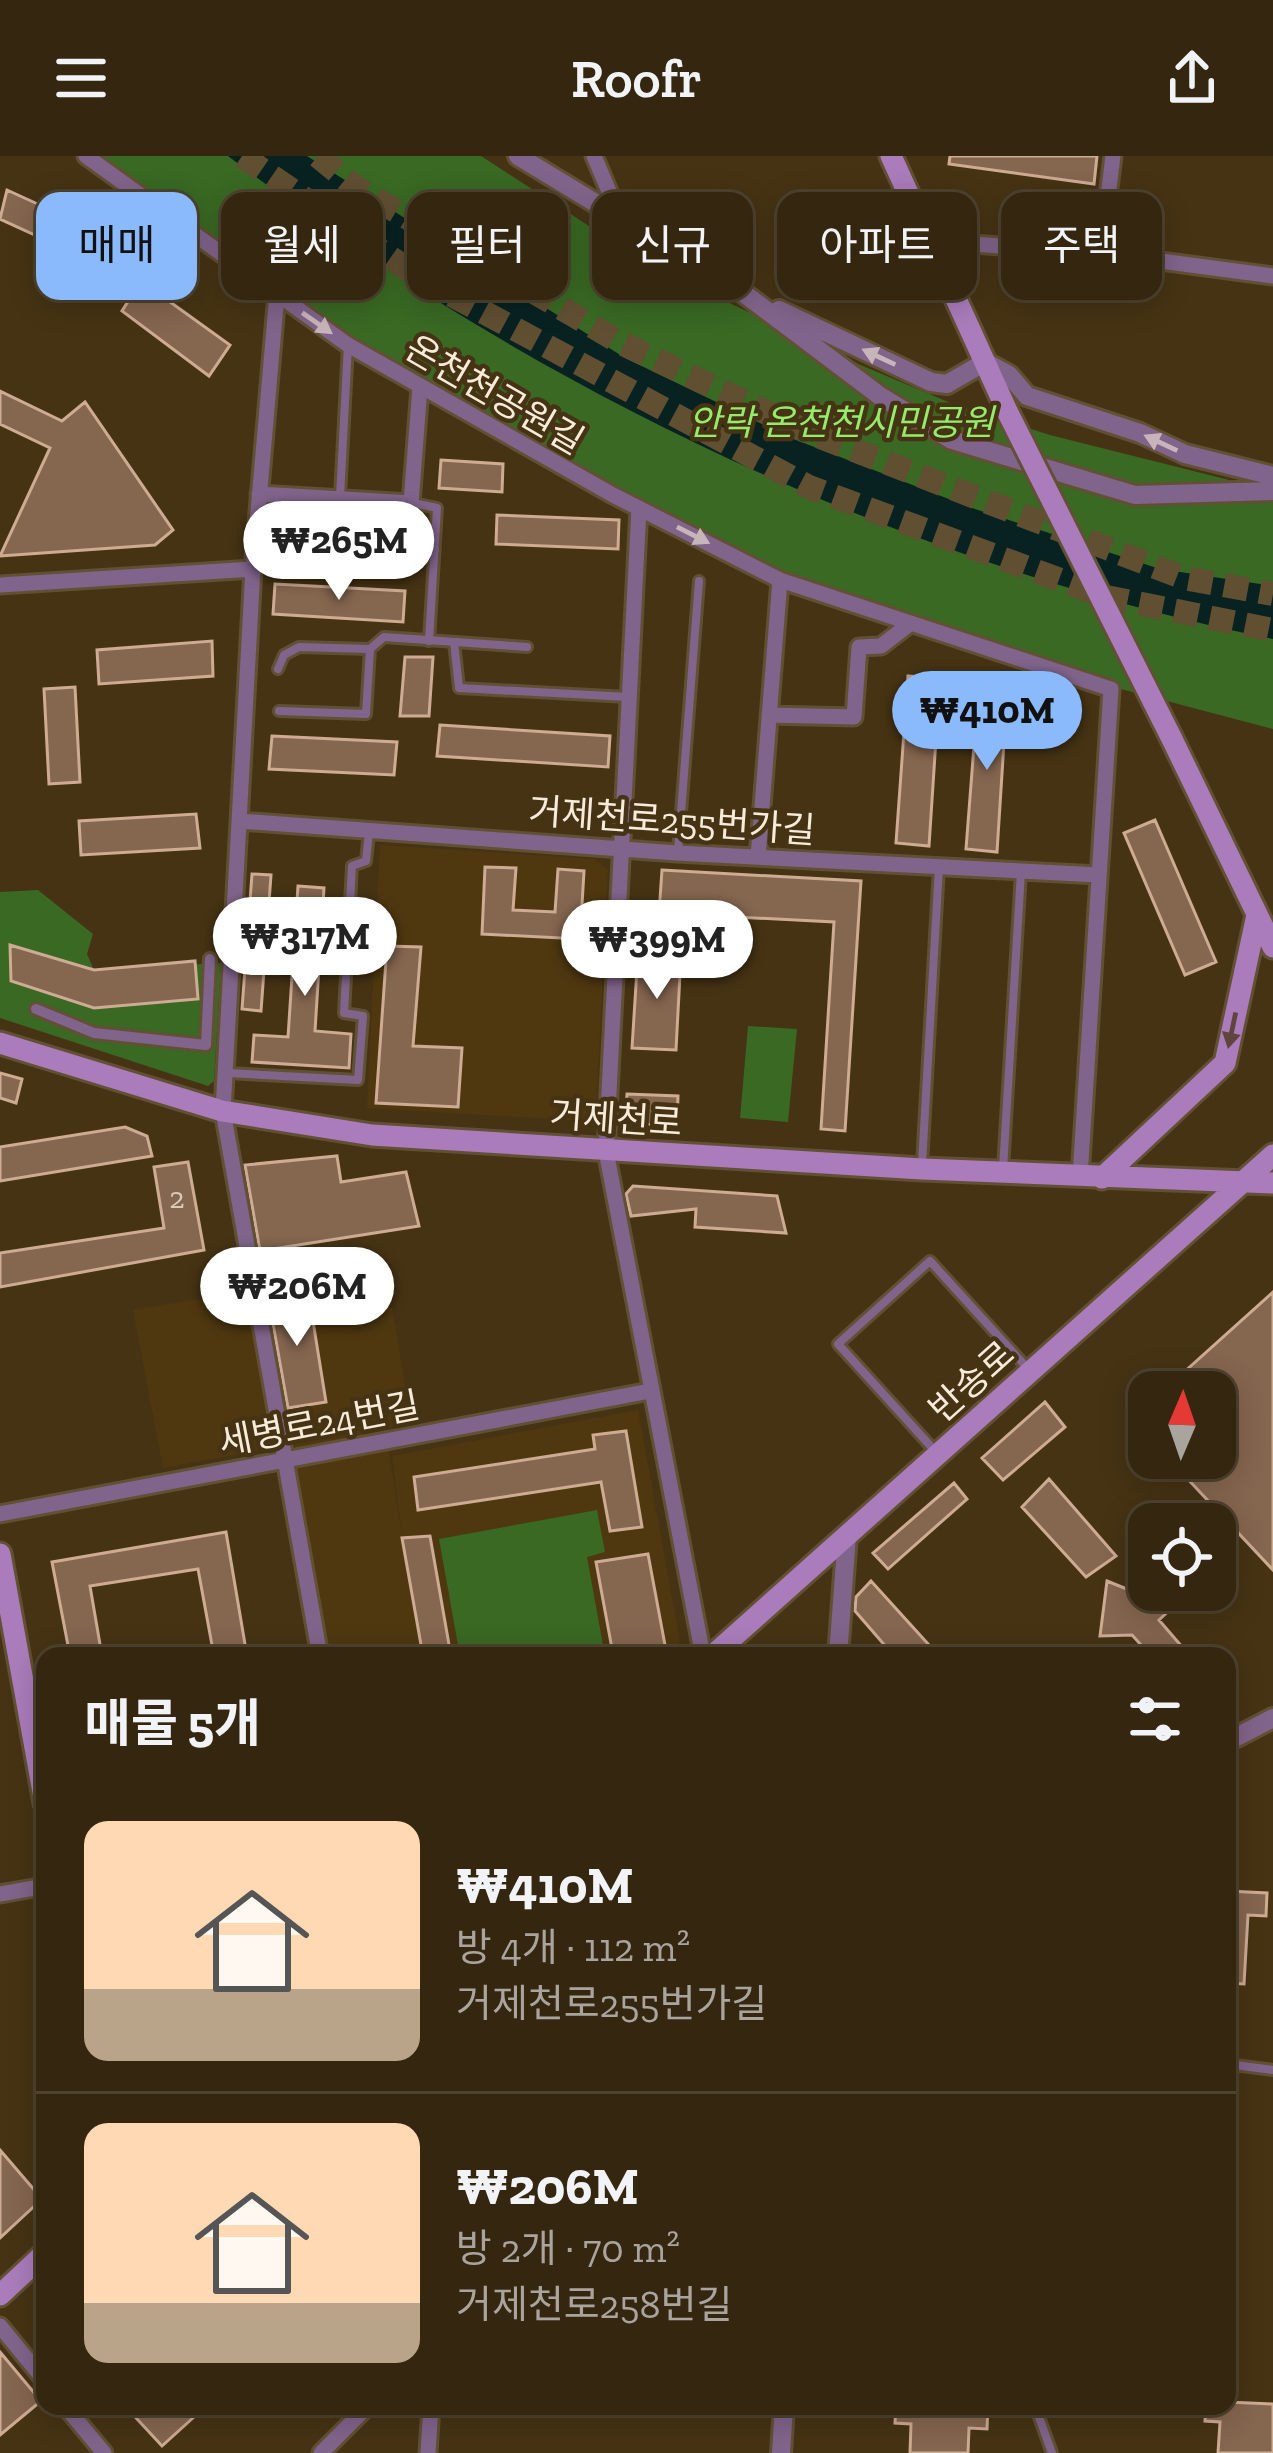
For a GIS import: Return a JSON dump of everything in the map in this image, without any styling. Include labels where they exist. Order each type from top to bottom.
[{"type":"main road","points":[[890,156],[907,192]]},
{"type":"main road","points":[[957,300],[1273,947]]},
{"type":"main road","points":[[1257,915],[1273,933]]},
{"type":"main road","points":[[1091,1177],[1225,1064],[1257,915]]},
{"type":"main road","name":"거제천로","points":[[0,1043],[223,1111],[372,1135],[922,1169],[1273,1183]]},
{"type":"main road","name":"반송로","points":[[722,1647],[1273,1155]]},
{"type":"main road","points":[[0,1554],[36,1753]]},
{"type":"main road","points":[[0,2294],[36,2261]]},
{"type":"street","name":"온천천공원길","points":[[86,156],[221,254]]},
{"type":"street","points":[[518,156],[592,202]]},
{"type":"street","points":[[594,156],[610,192]]},
{"type":"street","points":[[1108,192],[1113,156]]},
{"type":"street","points":[[1162,261],[1273,276]]},
{"type":"street","points":[[753,297],[931,382],[947,384],[985,362],[1009,375],[1027,396],[1140,433],[1185,454],[1273,476]]},
{"type":"street","points":[[276,300],[253,569],[223,1111],[318,1647]]},
{"type":"street","name":"온천천공원길","points":[[285,300],[348,345],[420,387],[780,580],[908,626],[1111,689],[1099,874]]},
{"type":"street","points":[[753,300],[880,397],[952,440],[1135,495],[1273,491]]},
{"type":"street","points":[[259,494],[411,502],[420,387]]},
{"type":"street","points":[[639,508],[606,1151],[701,1647]]},
{"type":"street","points":[[0,585],[253,569]]},
{"type":"street","points":[[758,857],[780,580]]},
{"type":"street","points":[[769,715],[854,717],[860,647],[881,646],[908,626]]},
{"type":"street","name":"거제천로255번가길","points":[[240,821],[677,853],[1099,874]]},
{"type":"street","points":[[1091,1177],[1099,874]]},
{"type":"street","points":[[36,1010],[94,1033],[206,1045],[210,959]]},
{"type":"street","name":"세병로24번길","points":[[0,1514],[650,1391]]},
{"type":"street","points":[[839,1647],[847,1535]]},
{"type":"street","points":[[1236,1737],[1273,1718]]},
{"type":"street","points":[[0,1894],[36,1888]]},
{"type":"street","points":[[0,2326],[36,2370]]},
{"type":"street","points":[[72,2415],[104,2453]]},
{"type":"street","points":[[321,2453],[359,2415]]},
{"type":"street","points":[[428,2453],[430,2415]]},
{"type":"street","points":[[781,2453],[783,2415]]},
{"type":"lane","points":[[339,498],[348,345]]},
{"type":"lane","points":[[411,502],[437,508],[429,641]]},
{"type":"lane","points":[[256,537],[435,550]]},
{"type":"lane","points":[[677,853],[699,581]]},
{"type":"lane","points":[[278,669],[284,655],[299,647],[370,649],[384,637],[527,647]]},
{"type":"lane","points":[[454,643],[459,688],[628,697]]},
{"type":"lane","points":[[279,711],[366,714],[370,649]]},
{"type":"lane","points":[[225,1073],[358,1080],[363,1016],[344,1013],[352,866],[366,861],[369,829]]},
{"type":"lane","points":[[922,1169],[939,866]]},
{"type":"lane","points":[[1003,1172],[1021,871]]},
{"type":"lane","points":[[938,1454],[838,1344],[930,1261],[1030,1372]]},
{"type":"lane","points":[[1236,2065],[1273,2070]]},
{"type":"lane","points":[[1040,2415],[1052,2453]]},
{"type":"shaded area","points":[[380,845],[594,859],[608,870],[596,1114],[587,1121],[367,1108]]},
{"type":"shaded area","points":[[386,1268],[411,1422],[386,1430],[403,1545],[392,1456],[638,1410],[680,1642],[676,1647],[324,1647],[287,1445],[163,1468],[133,1310]]},
{"type":"green space","name":"안락 온천천시민공원","points":[[93,156],[481,156],[537,192],[407,192],[407,300],[568,300],[568,212],[592,228],[592,300],[723,300],[953,404],[1050,435],[1273,491],[1273,729],[1121,689],[780,576],[425,384],[293,300],[383,300],[383,192],[221,192],[221,249],[197,232],[197,192],[142,192]]},
{"type":"green space","points":[[38,890],[93,934],[87,954],[94,970],[221,963],[214,1081],[208,1086],[0,1018],[0,892]]},
{"type":"green space","points":[[748,1026],[797,1029],[788,1122],[740,1118]]},
{"type":"green space","points":[[597,1510],[605,1552],[587,1557],[603,1647],[458,1647],[439,1539]]},
{"type":"water","points":[[228,156],[307,156],[364,192],[278,192]]},
{"type":"water","points":[[383,204],[407,220],[407,281],[383,265]]},
{"type":"water","points":[[437,300],[534,300],[625,358],[791,438],[972,508],[1160,569],[1273,586],[1273,639],[1133,606],[994,564],[858,514],[724,456],[594,391]]},
{"type":"building","points":[[950,156],[1097,156],[1094,184],[949,164]]},
{"type":"building","points":[[7,190],[36,203],[36,236],[0,219]]},
{"type":"building","points":[[129,300],[167,300],[230,345],[209,376],[122,311]]},
{"type":"building","points":[[0,391],[62,421],[85,402],[173,530],[155,545],[0,556],[50,448],[0,424]]},
{"type":"building","points":[[441,460],[503,464],[502,492],[439,488]]},
{"type":"building","points":[[497,515],[619,520],[618,549],[496,544]]},
{"type":"building","points":[[275,584],[405,591],[403,622],[273,614]]},
{"type":"building","points":[[212,641],[213,676],[99,684],[97,650]]},
{"type":"building","points":[[405,657],[433,657],[429,716],[400,716]]},
{"type":"building","points":[[908,676],[940,678],[929,846],[896,843]]},
{"type":"building","points":[[75,687],[80,782],[49,784],[44,689]]},
{"type":"building","points":[[978,694],[1007,695],[997,852],[966,849]]},
{"type":"building","points":[[440,725],[610,736],[608,767],[437,756]]},
{"type":"building","points":[[272,736],[397,742],[394,775],[269,769]]},
{"type":"building","points":[[196,814],[200,848],[81,855],[79,821]]},
{"type":"building","points":[[1155,820],[1216,962],[1185,975],[1124,833]]},
{"type":"building","points":[[485,867],[516,868],[513,910],[555,912],[558,869],[584,871],[580,939],[482,934]]},
{"type":"building","points":[[662,870],[861,881],[845,1131],[821,1129],[834,922],[659,913]]},
{"type":"building","points":[[252,874],[271,875],[261,1011],[242,1009]]},
{"type":"building","points":[[298,886],[324,888],[315,1031],[351,1034],[349,1068],[252,1062],[254,1035],[288,1037]]},
{"type":"building","points":[[10,945],[94,970],[195,961],[198,999],[94,1008],[11,981]]},
{"type":"building","points":[[387,946],[421,947],[413,1046],[462,1048],[458,1107],[376,1103]]},
{"type":"building","points":[[638,953],[681,955],[676,1050],[632,1048]]},
{"type":"building","points":[[0,1073],[22,1079],[16,1103],[0,1098]]},
{"type":"building","points":[[627,1094],[678,1096],[677,1126],[634,1124],[626,1114]]},
{"type":"building","points":[[125,1127],[147,1136],[152,1156],[0,1181],[0,1147]]},
{"type":"building","points":[[337,1156],[341,1182],[406,1172],[419,1226],[260,1251],[245,1165]]},
{"type":"building","points":[[188,1162],[204,1250],[0,1287],[0,1253],[164,1228],[154,1167]]},
{"type":"building","points":[[633,1186],[777,1196],[786,1233],[695,1227],[696,1209],[631,1216],[626,1194]]},
{"type":"building","points":[[308,1290],[326,1402],[288,1408],[268,1296]]},
{"type":"building","points":[[1273,1292],[1273,1570],[1236,1531],[1236,1503],[1210,1503],[1188,1479],[1236,1479],[1236,1371],[1185,1371]]},
{"type":"building","points":[[1045,1402],[1065,1427],[1003,1480],[982,1458]]},
{"type":"building","points":[[626,1431],[642,1527],[610,1531],[601,1482],[418,1510],[414,1477],[595,1449],[593,1435]]},
{"type":"building","points":[[1049,1479],[1116,1556],[1086,1577],[1022,1507]]},
{"type":"building","points":[[954,1483],[967,1499],[888,1569],[873,1553]]},
{"type":"building","points":[[226,1532],[245,1647],[212,1647],[198,1569],[90,1586],[100,1647],[68,1647],[52,1562]]},
{"type":"building","points":[[430,1536],[449,1647],[421,1647],[402,1538]]},
{"type":"building","points":[[648,1554],[665,1645],[612,1647],[596,1562]]},
{"type":"building","points":[[871,1581],[931,1647],[886,1647],[855,1611],[856,1597]]},
{"type":"building","points":[[1107,1581],[1128,1590],[1128,1611],[1169,1611],[1159,1620],[1182,1647],[1143,1647],[1132,1635],[1100,1636]]},
{"type":"building","points":[[1236,1891],[1267,1893],[1266,1916],[1248,1915],[1244,1984],[1236,1984]]},
{"type":"building","points":[[0,2150],[36,2192],[36,2205],[0,2238]]},
{"type":"building","points":[[0,2352],[36,2395],[36,2405],[0,2435]]},
{"type":"building","points":[[1236,2402],[1273,2404],[1273,2453],[1218,2453],[1220,2422],[1205,2421],[1205,2415],[1236,2415]]},
{"type":"building","points":[[133,2415],[196,2415],[162,2446]]},
{"type":"building","points":[[895,2415],[988,2415],[987,2429],[969,2428],[968,2453],[910,2453],[911,2424],[895,2423]]},
{"type":"tunnel","points":[[242,156],[422,279],[809,487],[1106,597],[1273,630]]},
{"type":"tunnel","points":[[318,156],[355,187],[621,343],[810,433],[1184,578],[1273,594]]}]
